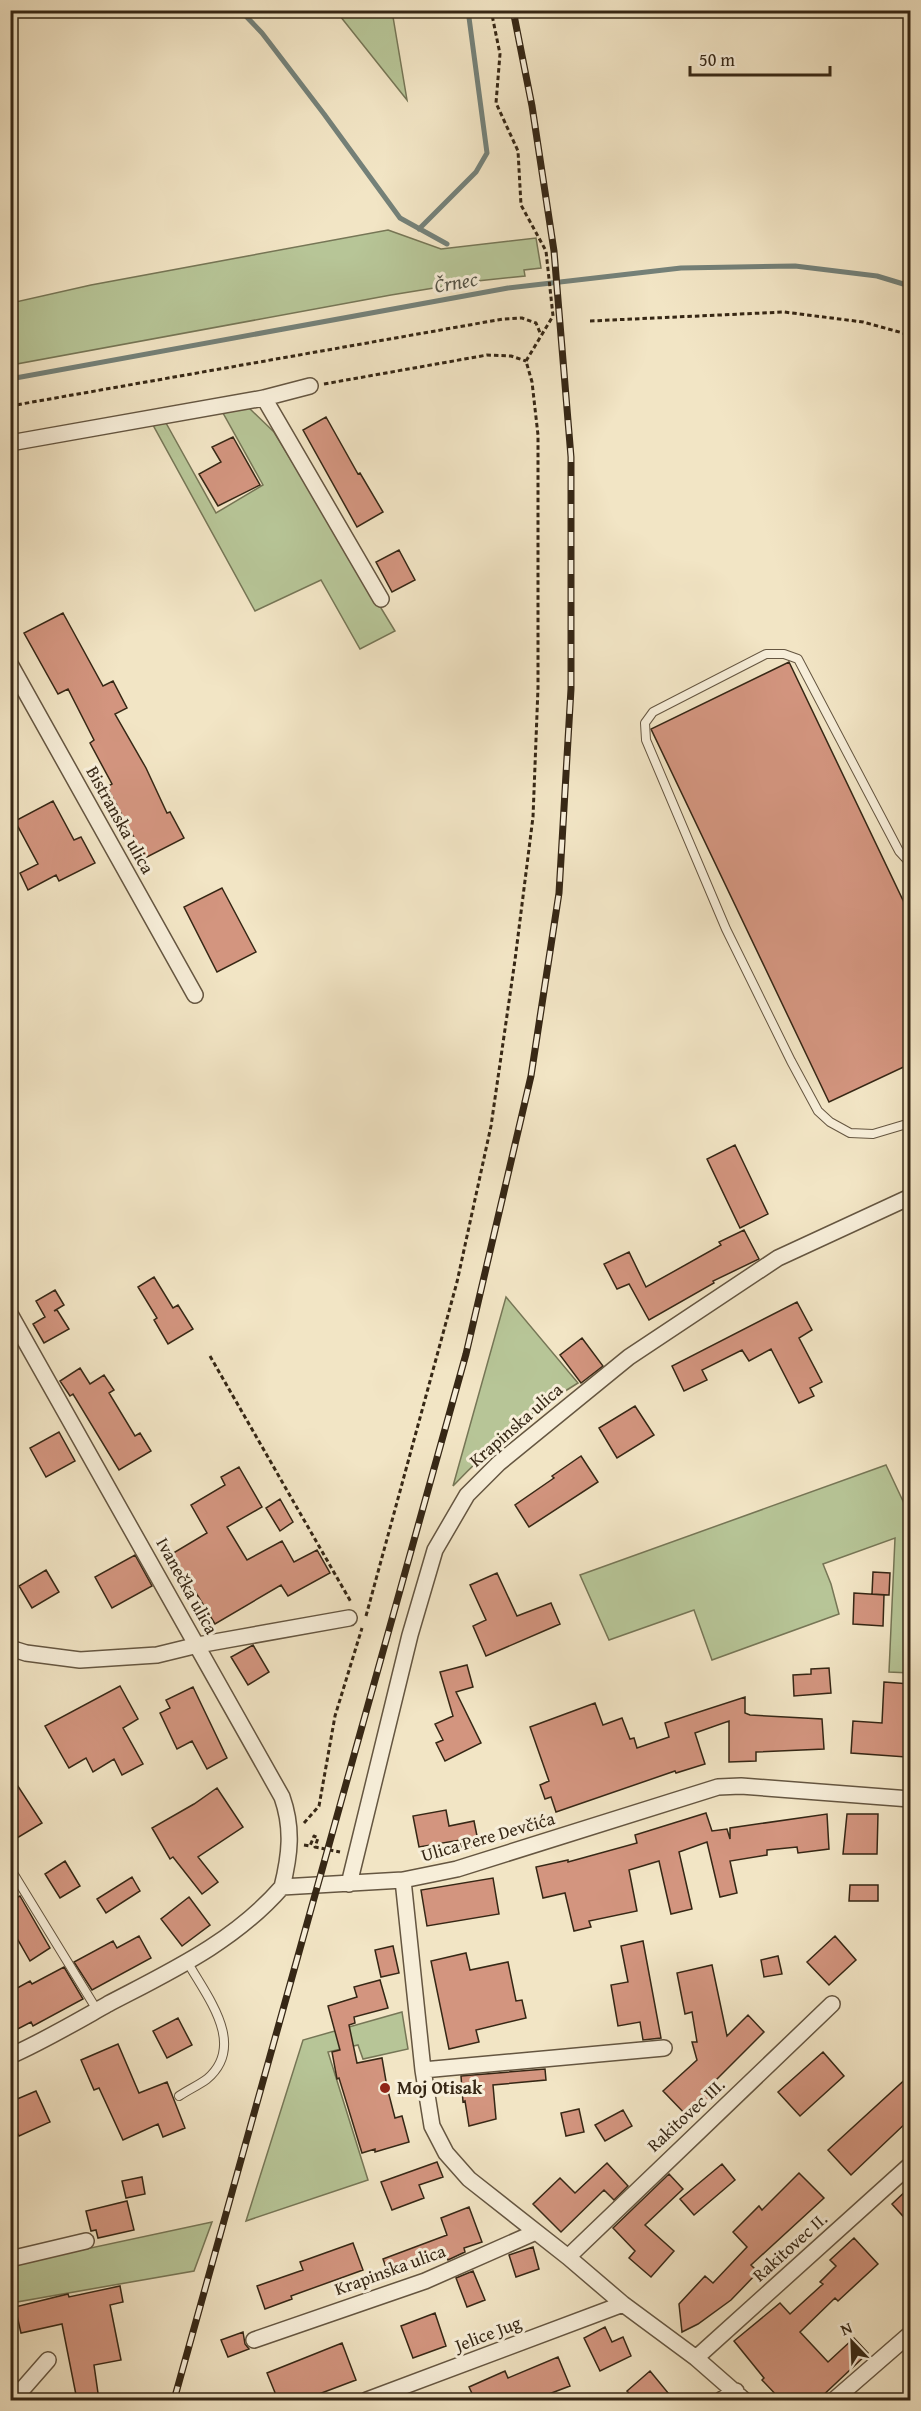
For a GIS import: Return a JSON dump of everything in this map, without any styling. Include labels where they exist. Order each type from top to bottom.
[{"type":"street","points":[[10,442],[264,398],[310,386]]},
{"type":"street","points":[[264,398],[381,599]]},
{"type":"street","name":"Bistranska ulica","points":[[10,664],[195,995]]},
{"type":"street","name":"Krapinska ulica","points":[[349,1884],[410,1635],[435,1550],[467,1496],[499,1463],[629,1357],[778,1258],[910,1197]]},
{"type":"street","name":"Ivanečka ulica","points":[[10,1314],[282,1797],[296,1842],[282,1887]]},
{"type":"street","points":[[10,1648],[26,1653],[80,1660],[157,1655],[352,1612]]},
{"type":"street","name":"Ulica Pere Devčića","points":[[282,1887],[403,1880],[491,1860],[689,1794],[718,1787],[741,1786],[910,1799]]},
{"type":"street","points":[[403,1880],[423,2070],[432,2126],[446,2153],[469,2179],[568,2257],[622,2304],[696,2358],[740,2396]]},
{"type":"street","points":[[10,2056],[188,1963],[238,1929],[265,1907],[282,1887]]},
{"type":"street","name":"Rakitovec III.","points":[[568,2257],[832,2004]]},
{"type":"street","points":[[423,2070],[664,2048]]},
{"type":"street","name":"Rakitovec II.","points":[[696,2358],[910,2164]]},
{"type":"street","name":"Krapinska ulica","points":[[255,2340],[425,2280],[536,2232]]},
{"type":"street","points":[[10,2259],[86,2241]]},
{"type":"street","name":"Jelice Jug","points":[[367,2400],[622,2304]]},
{"type":"street","points":[[834,2400],[910,2334]]},
{"type":"street","points":[[13,2400],[48,2360]]},
{"type":"street","points":[[721,2400],[740,2396]]},
{"type":"lane","points":[[910,863],[899,851],[798,659],[784,654],[766,654],[653,712],[645,723],[646,740],[726,929],[818,1111],[830,1122],[850,1134],[873,1134],[910,1123]]},
{"type":"lane","points":[[10,1868],[97,2010]]},
{"type":"lane","points":[[179,2096],[207,2079],[220,2062],[224,2047],[224,2029],[188,1963]]},
{"type":"path","points":[[366,1617],[457,1282],[490,1126],[515,960],[533,817],[538,688],[538,435],[532,382],[526,362],[552,316],[546,251],[522,205],[518,151],[496,103],[500,54],[491,10]]},
{"type":"path","points":[[590,321],[784,312],[863,322],[910,335]]},
{"type":"path","points":[[10,406],[503,319],[522,318],[536,323],[541,336]]},
{"type":"path","points":[[310,386],[487,355],[511,356],[526,362]]},
{"type":"path","points":[[210,1356],[352,1612]]},
{"type":"path","points":[[344,1846],[342,1852],[315,1847],[318,1838],[314,1836],[310,1846],[296,1842],[319,1806],[335,1716],[362,1628]]},
{"type":"green space","points":[[336,11],[392,11],[407,100]]},
{"type":"green space","points":[[388,230],[441,249],[536,238],[541,268],[524,270],[525,276],[391,295],[11,365],[11,303],[91,285]]},
{"type":"green space","points":[[249,408],[274,432],[395,631],[360,649],[321,580],[255,611],[153,425],[166,423],[216,513],[263,485],[223,413]]},
{"type":"green space","points":[[506,1297],[578,1383],[544,1405],[512,1430],[453,1486]]},
{"type":"green space","points":[[886,1465],[910,1516],[910,1598],[906,1598],[906,1638],[910,1639],[910,1673],[889,1672],[895,1538],[823,1564],[839,1614],[712,1660],[694,1610],[609,1640],[580,1575]]},
{"type":"green space","points":[[402,2012],[408,2049],[363,2059],[358,2045],[328,2052],[368,2180],[246,2221],[303,2040]]},
{"type":"green space","points":[[212,2222],[194,2271],[11,2303],[11,2265]]},
{"type":"building","points":[[326,417],[358,474],[360,473],[383,512],[357,527],[303,430]]},
{"type":"building","points":[[233,437],[260,485],[218,506],[199,474],[221,462],[212,447]]},
{"type":"building","points":[[399,550],[415,580],[392,592],[376,562]]},
{"type":"building","points":[[63,613],[103,686],[113,681],[127,708],[115,714],[146,768],[167,813],[170,812],[184,838],[145,858],[107,787],[112,784],[90,743],[94,740],[68,689],[58,694],[24,633]]},
{"type":"building","points":[[789,662],[910,915],[910,1064],[829,1102],[651,729]]},
{"type":"building","points":[[53,801],[74,840],[81,837],[95,863],[59,881],[56,875],[28,890],[20,873],[38,864],[15,821]]},
{"type":"building","points":[[222,888],[256,952],[217,972],[184,907]]},
{"type":"building","points":[[735,1145],[768,1214],[740,1228],[707,1159]]},
{"type":"building","points":[[744,1230],[759,1259],[713,1281],[714,1283],[649,1320],[629,1284],[617,1289],[604,1264],[629,1252],[646,1287],[721,1245],[719,1242]]},
{"type":"building","points":[[154,1277],[173,1308],[178,1305],[193,1329],[168,1344],[154,1320],[157,1318],[138,1287]]},
{"type":"building","points":[[55,1290],[64,1305],[54,1311],[57,1310],[69,1329],[44,1343],[33,1324],[45,1317],[36,1301]]},
{"type":"building","points":[[797,1302],[812,1330],[799,1338],[822,1382],[810,1388],[814,1396],[799,1403],[771,1349],[749,1361],[742,1350],[702,1370],[707,1380],[684,1391],[672,1366]]},
{"type":"building","points":[[582,1338],[603,1366],[581,1383],[560,1355]]},
{"type":"building","points":[[80,1368],[90,1384],[104,1375],[114,1390],[109,1393],[135,1436],[140,1433],[151,1451],[119,1470],[73,1394],[70,1396],[60,1381]]},
{"type":"building","points":[[635,1406],[654,1435],[617,1458],[599,1428]]},
{"type":"building","points":[[59,1432],[75,1461],[46,1477],[30,1448]]},
{"type":"building","points":[[581,1456],[598,1482],[529,1527],[515,1505]]},
{"type":"building","points":[[239,1467],[262,1507],[227,1527],[247,1560],[282,1541],[294,1562],[317,1550],[330,1573],[288,1596],[281,1585],[215,1624],[170,1555],[207,1533],[191,1505],[225,1485],[221,1477]]},
{"type":"building","points":[[280,1499],[293,1522],[280,1531],[266,1508]]},
{"type":"building","points":[[135,1555],[152,1586],[112,1608],[95,1577]]},
{"type":"building","points":[[46,1570],[59,1592],[32,1608],[19,1586]]},
{"type":"building","points":[[873,1572],[890,1573],[889,1595],[872,1594]]},
{"type":"building","points":[[497,1573],[517,1616],[551,1603],[560,1624],[486,1656],[473,1626],[486,1620],[470,1585]]},
{"type":"building","points":[[854,1593],[884,1595],[883,1626],[853,1624]]},
{"type":"building","points":[[253,1645],[269,1672],[248,1685],[231,1657]]},
{"type":"building","points":[[467,1665],[473,1687],[456,1692],[481,1743],[445,1761],[436,1743],[443,1740],[435,1724],[453,1716],[440,1672]]},
{"type":"building","points":[[829,1668],[831,1693],[794,1696],[793,1675],[811,1674],[811,1669]]},
{"type":"building","points":[[884,1682],[910,1684],[906,1757],[851,1753],[853,1721],[882,1723]]},
{"type":"building","points":[[120,1686],[138,1719],[123,1728],[143,1764],[122,1775],[114,1759],[93,1772],[86,1758],[69,1768],[45,1726]]},
{"type":"building","points":[[193,1687],[227,1758],[207,1769],[192,1741],[177,1749],[160,1713],[170,1708],[166,1700]]},
{"type":"building","points":[[745,1697],[745,1713],[750,1715],[822,1719],[824,1749],[756,1752],[756,1761],[729,1762],[729,1721],[695,1733],[705,1764],[676,1773],[675,1771],[556,1812],[551,1797],[545,1799],[540,1785],[549,1781],[530,1727],[595,1703],[603,1725],[622,1718],[630,1739],[634,1738],[637,1748],[669,1737],[665,1723]]},
{"type":"building","points":[[10,1774],[42,1823],[17,1838],[10,1828]]},
{"type":"building","points":[[217,1788],[243,1827],[198,1857],[218,1882],[202,1894],[173,1857],[170,1859],[152,1828]]},
{"type":"building","points":[[446,1810],[449,1826],[474,1821],[479,1846],[462,1849],[460,1840],[419,1847],[413,1816]]},
{"type":"building","points":[[706,1813],[712,1831],[727,1829],[730,1839],[730,1828],[827,1814],[829,1849],[798,1853],[797,1847],[767,1850],[767,1855],[730,1861],[737,1893],[720,1897],[707,1842],[679,1852],[692,1909],[671,1914],[659,1861],[629,1870],[637,1911],[589,1921],[591,1927],[574,1931],[565,1893],[543,1898],[536,1867],[568,1860],[568,1862],[637,1843],[635,1835]]},
{"type":"building","points":[[847,1814],[878,1814],[877,1854],[843,1854]]},
{"type":"building","points":[[65,1861],[80,1886],[60,1898],[45,1874]]},
{"type":"building","points":[[132,1877],[140,1891],[106,1913],[97,1899]]},
{"type":"building","points":[[493,1878],[499,1914],[427,1926],[421,1890]]},
{"type":"building","points":[[850,1885],[878,1885],[878,1901],[849,1901]]},
{"type":"building","points":[[20,1896],[50,1948],[30,1961],[10,1926],[10,1901]]},
{"type":"building","points":[[189,1897],[210,1925],[182,1946],[161,1919]]},
{"type":"building","points":[[139,1936],[151,1958],[92,1990],[74,1962],[113,1941],[117,1948]]},
{"type":"building","points":[[835,1936],[856,1960],[829,1985],[807,1962]]},
{"type":"building","points":[[643,1941],[661,2038],[643,2040],[640,2022],[618,2026],[611,1985],[628,1982],[621,1946]]},
{"type":"building","points":[[393,1946],[399,1973],[381,1977],[375,1950]]},
{"type":"building","points":[[466,1953],[470,1970],[508,1962],[516,2001],[522,2000],[526,2018],[476,2030],[479,2042],[449,2049],[431,1961]]},
{"type":"building","points":[[778,1956],[782,1974],[764,1977],[761,1960]]},
{"type":"building","points":[[712,1965],[727,2036],[748,2015],[764,2032],[708,2088],[715,2096],[690,2119],[663,2091],[697,2060],[692,2042],[697,2042],[692,2012],[685,2014],[677,1973]]},
{"type":"building","points":[[64,1967],[83,1999],[33,2026],[31,2022],[10,2033],[10,1992],[30,1981],[32,1984]]},
{"type":"building","points":[[380,1980],[388,2008],[354,2017],[355,2023],[349,2025],[357,2063],[382,2058],[395,2118],[402,2116],[409,2142],[375,2152],[375,2149],[362,2153],[339,2078],[337,2079],[332,2052],[340,2050],[328,2006],[357,1997],[354,1987]]},
{"type":"building","points":[[178,2018],[192,2045],[167,2058],[153,2031]]},
{"type":"building","points":[[118,2044],[139,2093],[167,2082],[185,2128],[163,2137],[158,2124],[123,2140],[99,2088],[94,2090],[81,2060]]},
{"type":"building","points":[[823,2052],[844,2076],[800,2116],[778,2092]]},
{"type":"building","points":[[545,2069],[546,2080],[493,2085],[496,2119],[469,2126],[465,2101],[463,2102],[461,2076]]},
{"type":"building","points":[[910,2075],[910,2119],[851,2175],[828,2150]]},
{"type":"building","points":[[36,2091],[50,2122],[19,2136],[10,2117],[10,2102]]},
{"type":"building","points":[[579,2109],[584,2132],[566,2136],[561,2113]]},
{"type":"building","points":[[623,2110],[632,2126],[605,2141],[595,2125]]},
{"type":"building","points":[[437,2162],[443,2177],[419,2185],[424,2198],[392,2210],[381,2182]]},
{"type":"building","points":[[607,2163],[628,2186],[614,2200],[604,2190],[561,2232],[533,2204],[560,2178],[575,2193]]},
{"type":"building","points":[[722,2164],[735,2180],[694,2215],[680,2199]]},
{"type":"building","points":[[799,2173],[824,2198],[751,2265],[758,2272],[731,2300],[698,2324],[682,2332],[679,2304],[705,2276],[713,2283],[747,2247],[733,2232],[759,2206],[762,2210]]},
{"type":"building","points":[[669,2174],[683,2189],[645,2225],[674,2251],[651,2277],[629,2258],[635,2251],[613,2228]]},
{"type":"building","points":[[142,2177],[145,2194],[126,2198],[122,2181]]},
{"type":"building","points":[[910,2187],[910,2224],[892,2204]]},
{"type":"building","points":[[127,2201],[134,2230],[98,2238],[96,2230],[91,2231],[86,2211]]},
{"type":"building","points":[[469,2207],[482,2242],[464,2248],[465,2252],[448,2260],[446,2255],[389,2276],[383,2259],[447,2235],[441,2218]]},
{"type":"building","points":[[854,2238],[878,2264],[838,2301],[835,2298],[800,2332],[828,2362],[854,2338],[868,2353],[818,2400],[781,2400],[762,2380],[764,2378],[734,2341],[780,2303],[790,2314],[823,2284],[820,2282],[836,2266],[830,2260]]},
{"type":"building","points":[[353,2243],[363,2270],[291,2296],[292,2299],[265,2309],[257,2286],[303,2270],[300,2262]]},
{"type":"building","points":[[533,2247],[539,2269],[516,2277],[509,2255]]},
{"type":"building","points":[[473,2271],[485,2300],[467,2307],[456,2278]]},
{"type":"building","points":[[120,2286],[123,2302],[110,2305],[121,2360],[94,2365],[99,2400],[77,2400],[62,2324],[21,2333],[15,2307],[68,2294],[69,2297]]},
{"type":"building","points":[[435,2313],[446,2346],[413,2358],[401,2326]]},
{"type":"building","points":[[605,2327],[612,2342],[623,2337],[631,2356],[600,2371],[584,2338]]},
{"type":"building","points":[[243,2332],[245,2344],[249,2349],[228,2357],[221,2340]]},
{"type":"building","points":[[342,2343],[356,2380],[303,2400],[278,2400],[267,2373]]},
{"type":"building","points":[[558,2357],[570,2386],[533,2400],[475,2400],[469,2387],[505,2371],[508,2378]]},
{"type":"building","points":[[650,2371],[669,2394],[661,2400],[635,2400],[627,2391]]},
{"type":"waterway","points":[[240,10],[262,33],[400,218],[447,244]]},
{"type":"waterway","points":[[419,229],[476,172],[487,153],[468,10]]},
{"type":"waterway","name":"Črnec","points":[[10,379],[508,288],[681,268],[795,266],[877,276],[910,286]]},
{"type":"railway","points":[[174,2400],[466,1354],[531,1076],[559,893],[571,689],[571,457],[554,251],[532,106],[513,10]]},
{"type":"place","name":"Moj Otisak","points":[[385,2088]]}]
